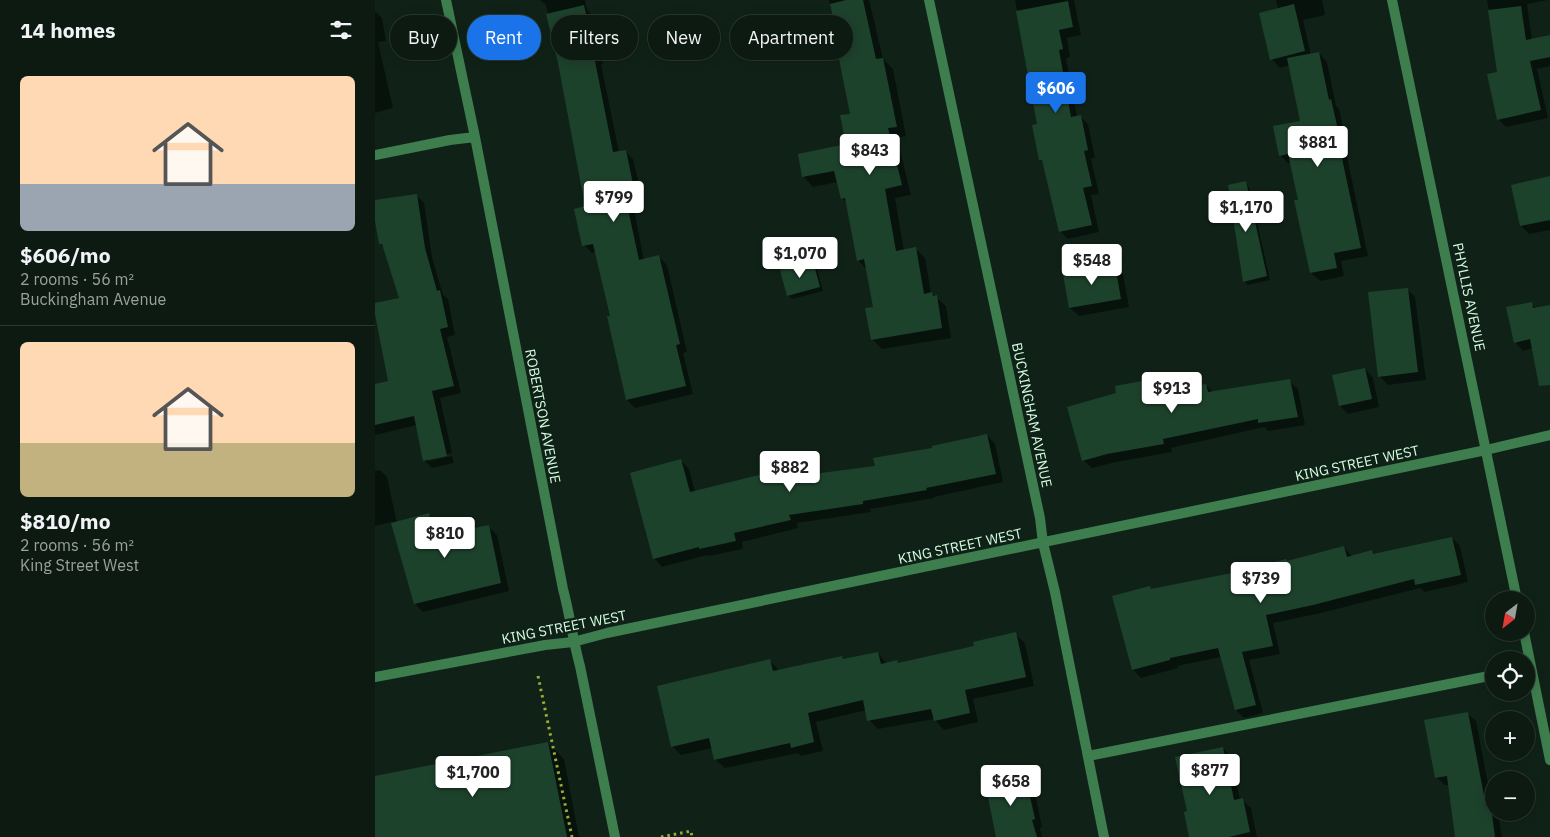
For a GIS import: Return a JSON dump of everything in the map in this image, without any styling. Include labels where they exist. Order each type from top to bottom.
[{"type":"street","name":"ROBERTSON AVENUE","points":[[446,0],[475,137],[573,642],[580,666],[615,837]]},
{"type":"street","name":"BUCKINGHAM AVENUE","points":[[929,0],[1040,518],[1043,543],[1055,592],[1104,837]]},
{"type":"street","name":"PHYLLIS AVENUE","points":[[1393,0],[1515,591]]},
{"type":"street","points":[[375,155],[475,137]]},
{"type":"street","name":"KING STREET WEST","points":[[375,678],[545,645],[573,642],[617,631],[1486,450],[1550,435]]},
{"type":"street","points":[[1088,756],[1485,677]]},
{"type":"street","points":[[1535,695],[1550,760]]},
{"type":"path","points":[[538,676],[572,837]]},
{"type":"path","points":[[661,837],[691,831],[692,837]]},
{"type":"building","points":[[846,0],[863,0],[876,59],[883,58],[897,127],[888,128],[902,185],[885,189],[896,251],[916,247],[924,294],[932,292],[933,296],[937,295],[942,328],[871,340],[865,308],[873,307],[864,259],[857,261],[845,198],[841,199],[834,171],[802,177],[798,154],[846,144],[840,115],[850,114],[839,60],[853,60],[853,15],[828,15],[832,14],[830,4]]},
{"type":"building","points":[[1068,1],[1073,27],[1059,30],[1063,49],[1059,50],[1071,117],[1081,115],[1088,150],[1084,151],[1092,186],[1083,188],[1092,225],[1059,232],[1042,160],[1039,160],[1032,125],[1037,124],[1016,11]]},
{"type":"building","points":[[1294,4],[1305,51],[1270,60],[1259,13]]},
{"type":"building","points":[[584,5],[586,15],[551,15],[551,34],[546,14]]},
{"type":"building","points":[[1521,6],[1526,40],[1550,35],[1550,57],[1530,61],[1541,110],[1497,120],[1487,74],[1497,72],[1488,10]]},
{"type":"building","points":[[1319,52],[1329,100],[1331,99],[1341,143],[1339,144],[1361,248],[1334,253],[1337,268],[1310,273],[1294,200],[1298,200],[1288,154],[1279,156],[1273,126],[1300,121],[1287,58]]},
{"type":"building","points":[[557,60],[595,60],[613,152],[626,150],[633,184],[623,186],[639,260],[659,255],[680,344],[676,345],[686,386],[626,400],[607,316],[610,316],[593,244],[582,246],[574,209],[585,206]]},
{"type":"building","points":[[1550,176],[1550,220],[1520,226],[1511,185]]},
{"type":"building","points":[[1246,181],[1267,276],[1243,282],[1228,185]]},
{"type":"building","points":[[417,194],[425,248],[437,291],[440,290],[448,327],[440,329],[454,386],[432,391],[447,456],[423,461],[414,416],[375,425],[375,384],[388,381],[375,314],[375,303],[399,298],[382,244],[379,244],[375,221],[375,200]]},
{"type":"building","points":[[813,261],[820,287],[787,296],[780,270]]},
{"type":"building","points":[[1115,265],[1121,299],[1069,308],[1063,274]]},
{"type":"building","points":[[1408,288],[1418,372],[1378,377],[1368,292]]},
{"type":"building","points":[[1532,302],[1533,308],[1550,305],[1550,385],[1539,386],[1530,339],[1514,343],[1506,307]]},
{"type":"building","points":[[1365,368],[1372,399],[1339,406],[1332,375]]},
{"type":"building","points":[[1153,379],[1156,394],[1206,384],[1208,392],[1290,379],[1298,417],[1258,423],[1258,419],[1163,439],[1164,444],[1107,454],[1082,461],[1067,407],[1116,393],[1115,386]]},
{"type":"building","points":[[987,434],[996,474],[926,488],[927,490],[863,501],[863,504],[789,515],[791,520],[734,533],[736,541],[699,549],[699,547],[653,559],[630,473],[681,459],[690,492],[811,462],[813,474],[875,466],[873,458],[932,448],[932,446]]},
{"type":"building","points":[[429,513],[435,536],[489,525],[501,583],[414,604],[391,523]]},
{"type":"building","points":[[1452,537],[1461,575],[1415,585],[1414,579],[1266,615],[1273,646],[1242,652],[1256,705],[1235,710],[1218,648],[1170,658],[1170,660],[1132,670],[1112,596],[1150,586],[1151,589],[1262,567],[1262,565],[1286,559],[1287,561],[1344,546],[1347,557],[1372,550],[1373,554]]},
{"type":"building","points":[[1016,632],[1026,677],[965,690],[970,713],[934,721],[931,709],[867,721],[863,700],[808,713],[814,742],[791,748],[790,743],[714,760],[709,738],[671,747],[657,686],[770,659],[773,671],[842,656],[843,659],[878,652],[881,664],[897,660],[898,663],[974,646],[973,642]]},
{"type":"building","points":[[1468,712],[1485,801],[1485,821],[1493,821],[1495,837],[1455,837],[1447,776],[1435,778],[1424,720]]},
{"type":"building","points":[[548,742],[567,837],[375,837],[375,776]]},
{"type":"building","points":[[1223,747],[1234,800],[1243,798],[1250,832],[1229,837],[1189,837],[1184,812],[1187,811],[1175,757]]},
{"type":"building","points":[[1025,774],[1035,819],[1032,820],[1037,837],[996,837],[985,782]]}]
